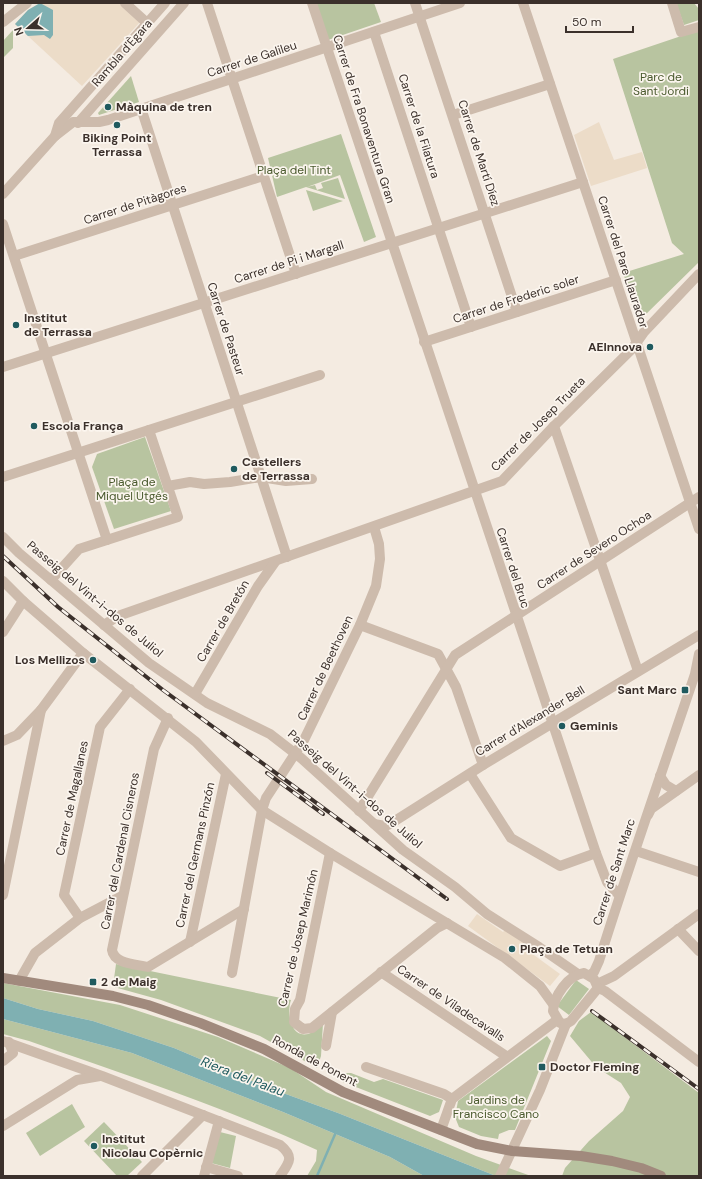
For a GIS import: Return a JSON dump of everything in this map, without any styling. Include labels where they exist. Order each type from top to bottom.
[{"type":"main road","name":"Ronda de Ponent","points":[[3,978],[19,982],[113,996],[193,1021],[264,1049],[343,1092],[477,1144],[510,1155],[598,1159],[637,1167],[661,1176]]},
{"type":"street","points":[[3,22],[27,3]]},
{"type":"street","points":[[125,3],[147,23]]},
{"type":"street","name":"Rambla d'Ègara","points":[[3,194],[55,136],[59,123],[165,3]]},
{"type":"street","name":"Rambla d'Ègara","points":[[80,121],[184,3]]},
{"type":"street","points":[[207,3],[296,274]]},
{"type":"street","name":"Carrer de Fra Bonaventura Gran","points":[[312,3],[391,244]]},
{"type":"street","name":"Carrer de Martí Díez","points":[[415,3],[453,114],[517,312]]},
{"type":"street","name":"Carrer de Galileu","points":[[55,136],[68,125],[80,121],[99,122],[328,48],[460,3]]},
{"type":"street","name":"Carrer del Pare Llaurador","points":[[523,3],[636,341],[695,500],[699,529]]},
{"type":"street","points":[[672,3],[681,32],[699,27]]},
{"type":"street","name":"Carrer de la Filatura","points":[[374,32],[471,327]]},
{"type":"street","points":[[453,114],[550,84]]},
{"type":"street","points":[[79,100],[83,111],[80,121]]},
{"type":"street","name":"Carrer de Pasteur","points":[[141,108],[288,557]]},
{"type":"street","name":"Carrer de Pitàgores","points":[[14,256],[263,176]]},
{"type":"street","name":"Carrer de Pi i Margall","points":[[3,367],[583,182]]},
{"type":"street","points":[[3,224],[108,540]]},
{"type":"street","name":"Carrer del Bruc","points":[[391,244],[596,853],[607,882],[619,895]]},
{"type":"street","name":"Carrer de Josep Trueta","points":[[104,625],[118,616],[502,481],[554,426],[632,349],[636,341],[699,274]]},
{"type":"street","name":"Carrer de Frederic soler","points":[[424,342],[616,280]]},
{"type":"street","points":[[3,477],[320,375]]},
{"type":"street","points":[[554,426],[638,671]]},
{"type":"street","points":[[51,580],[79,549],[178,516],[149,430]]},
{"type":"street","points":[[168,486],[190,482],[204,484],[230,482],[261,477],[286,481],[312,479]]},
{"type":"street","name":"Carrer de Severo Ochoa","points":[[360,811],[455,655],[695,500]]},
{"type":"street","name":"Carrer de Beethoven","points":[[232,973],[262,810],[266,798],[304,740],[360,625],[376,586],[379,573],[379,544],[374,527]]},
{"type":"street","name":"Passeig del Vint-i-dos de Juliol","points":[[3,537],[149,663],[219,709],[270,734],[295,753],[403,850],[455,887],[486,914],[539,947],[578,974]]},
{"type":"street","name":"Carrer de Bretón","points":[[195,694],[258,586],[275,562]]},
{"type":"street","points":[[242,573],[253,576],[258,586]]},
{"type":"street","points":[[3,581],[22,601],[83,653],[168,718],[196,742],[262,810],[330,853],[505,958],[540,986],[553,1004]]},
{"type":"street","points":[[3,632],[22,601]]},
{"type":"street","points":[[360,625],[438,654],[456,687],[483,765]]},
{"type":"street","name":"Carrer d'Alexander Bell","points":[[374,824],[385,826],[390,824],[483,765],[699,634]]},
{"type":"street","points":[[3,741],[17,735],[41,710],[83,653]]},
{"type":"street","name":"Carrer de Sant Marc","points":[[590,975],[594,972],[599,961],[619,895],[636,851],[644,822],[695,674],[699,654]]},
{"type":"street","name":"Carrer de Magallanes","points":[[80,918],[64,895],[98,735],[100,727],[130,689]]},
{"type":"street","points":[[3,895],[41,710]]},
{"type":"street","name":"Carrer del Cardenal Cisneros","points":[[168,718],[154,749],[122,896],[112,950],[113,956],[118,960],[148,967],[190,942]]},
{"type":"street","name":"Carrer del Germans Pinzón","points":[[190,942],[226,774]]},
{"type":"street","points":[[470,774],[511,838],[560,866],[596,853]]},
{"type":"street","points":[[644,822],[651,809],[699,775]]},
{"type":"street","points":[[660,776],[666,785],[676,791]]},
{"type":"street","points":[[636,851],[699,872]]},
{"type":"street","name":"Carrer de Josep Marimón","points":[[330,853],[300,1000],[295,1009],[294,1022],[303,1029],[312,1028],[332,1012]]},
{"type":"street","points":[[19,982],[35,953],[80,918],[122,896]]},
{"type":"street","points":[[190,942],[244,909]]},
{"type":"street","points":[[441,1130],[452,1098],[506,1056],[561,1022],[571,1021],[582,1010],[597,986],[699,914]]},
{"type":"street","points":[[326,1046],[328,1027],[332,1012],[437,928],[446,923]]},
{"type":"street","points":[[678,929],[699,951]]},
{"type":"street","name":"Carrer de Viladecavalls","points":[[381,972],[506,1056]]},
{"type":"street","points":[[561,1022],[553,1012],[553,1004],[568,982],[578,974],[590,975],[597,986],[699,1062]]},
{"type":"street","points":[[500,1176],[540,1090],[561,1022]]},
{"type":"street","points":[[3,1061],[13,1053],[6,1042]]},
{"type":"street","points":[[6,1042],[102,1076],[280,1145],[287,1151],[290,1157],[289,1163],[280,1176]]},
{"type":"street","points":[[366,1067],[452,1098]]},
{"type":"street","points":[[77,1080],[81,1072],[80,1068]]},
{"type":"street","points":[[4,1123],[77,1080],[102,1076]]},
{"type":"street","points":[[142,1176],[203,1115]]},
{"type":"street","points":[[218,1121],[205,1171],[238,1176]]},
{"type":"green space","points":[[316,3],[374,3],[381,22],[328,40]]},
{"type":"green space","points":[[676,3],[694,3],[699,9],[699,20],[684,25]]},
{"type":"green space","points":[[13,30],[13,48],[3,58],[3,41]]},
{"type":"green space","name":"Parc de Sant Jordi","points":[[699,30],[699,262],[641,319],[638,317],[623,273],[684,254],[672,243],[613,59]]},
{"type":"green space","points":[[131,76],[139,102],[99,115],[98,113]]},
{"type":"green space","name":"Plaça del Tint","points":[[341,134],[376,237],[364,242],[340,175],[307,187],[315,185],[317,190],[323,188],[321,183],[338,178],[345,199],[306,187],[277,197],[268,158]]},
{"type":"green space","points":[[306,190],[343,201],[313,211]]},
{"type":"green space","name":"Plaça de Miquel Utgés","points":[[145,437],[171,511],[114,529],[92,467],[97,454]]},
{"type":"green space","points":[[116,964],[291,1000],[289,1013],[292,1026],[295,1031],[300,1034],[306,1034],[314,1031],[323,1023],[321,1056],[317,1068],[260,1036],[161,1000],[114,987]]},
{"type":"green space","points":[[576,980],[589,989],[569,1015],[557,1006]]},
{"type":"green space","points":[[3,983],[120,1005],[218,1037],[290,1068],[326,1092],[476,1156],[531,1176],[496,1176],[338,1113],[261,1085],[174,1048],[93,1021],[38,1009],[3,998]]},
{"type":"green space","points":[[591,1012],[699,1093],[699,1176],[562,1176],[565,1168],[589,1141],[623,1111],[630,1097],[621,1083],[596,1067],[570,1036],[579,1021]]},
{"type":"green space","points":[[3,1019],[132,1053],[283,1112],[390,1157],[424,1176],[307,1176],[316,1161],[317,1150],[282,1134],[174,1092],[29,1041],[3,1034]]},
{"type":"green space","name":"Jardins de Francisco Cano","points":[[547,1036],[551,1041],[515,1130],[509,1130],[499,1134],[498,1139],[481,1136],[459,1127],[455,1117],[458,1101]]},
{"type":"green space","points":[[351,1073],[374,1082],[383,1079],[443,1100],[439,1112],[430,1116],[343,1082],[345,1077],[340,1074]]},
{"type":"green space","points":[[72,1104],[85,1127],[40,1156],[26,1133]]},
{"type":"green space","points":[[104,1122],[142,1162],[127,1176],[117,1176],[84,1141]]},
{"type":"green space","points":[[220,1132],[236,1136],[230,1168],[211,1163]]},
{"type":"shaded area","points":[[40,3],[119,3],[140,22],[82,86],[15,24],[28,10]]},
{"type":"shaded area","points":[[599,122],[614,160],[642,152],[647,168],[591,186],[574,135]]},
{"type":"shaded area","name":"Plaça de Tetuan","points":[[477,914],[503,932],[505,930],[530,945],[527,950],[560,974],[550,986],[468,926]]},
{"type":"water","points":[[40,3],[53,10],[53,35],[50,39],[44,35],[28,36],[15,24],[28,10]]},
{"type":"water","name":"Riera del Palau","points":[[3,998],[38,1009],[93,1021],[174,1048],[261,1085],[338,1113],[496,1176],[424,1176],[390,1157],[283,1112],[132,1053],[3,1019]]},
{"type":"waterway","points":[[317,1176],[336,1132]]},
{"type":"railway","points":[[3,556],[58,607],[163,690],[447,899]]},
{"type":"railway","points":[[267,773],[323,814]]},
{"type":"railway","points":[[592,1011],[699,1089]]},
{"type":"place","name":"Màquina de tren","points":[[108,107]]},
{"type":"place","name":"Biking Point Terrassa","points":[[117,125]]},
{"type":"place","name":"Institut de Terrassa","points":[[16,325]]},
{"type":"place","name":"AEInnova","points":[[650,347]]},
{"type":"place","name":"Escola França","points":[[34,426]]},
{"type":"place","name":"Castellers de Terrassa","points":[[234,469]]},
{"type":"place","name":"Los Mellizos","points":[[93,660]]},
{"type":"place","name":"Sant Marc","points":[[685,690]]},
{"type":"place","name":"Geminis","points":[[562,726]]},
{"type":"place","name":"Plaça de Tetuan","points":[[512,949]]},
{"type":"place","name":"2 de Maig","points":[[93,982]]},
{"type":"place","name":"Doctor Fleming","points":[[542,1067]]},
{"type":"place","name":"Institut Nicolau Copèrnic","points":[[94,1146]]}]
